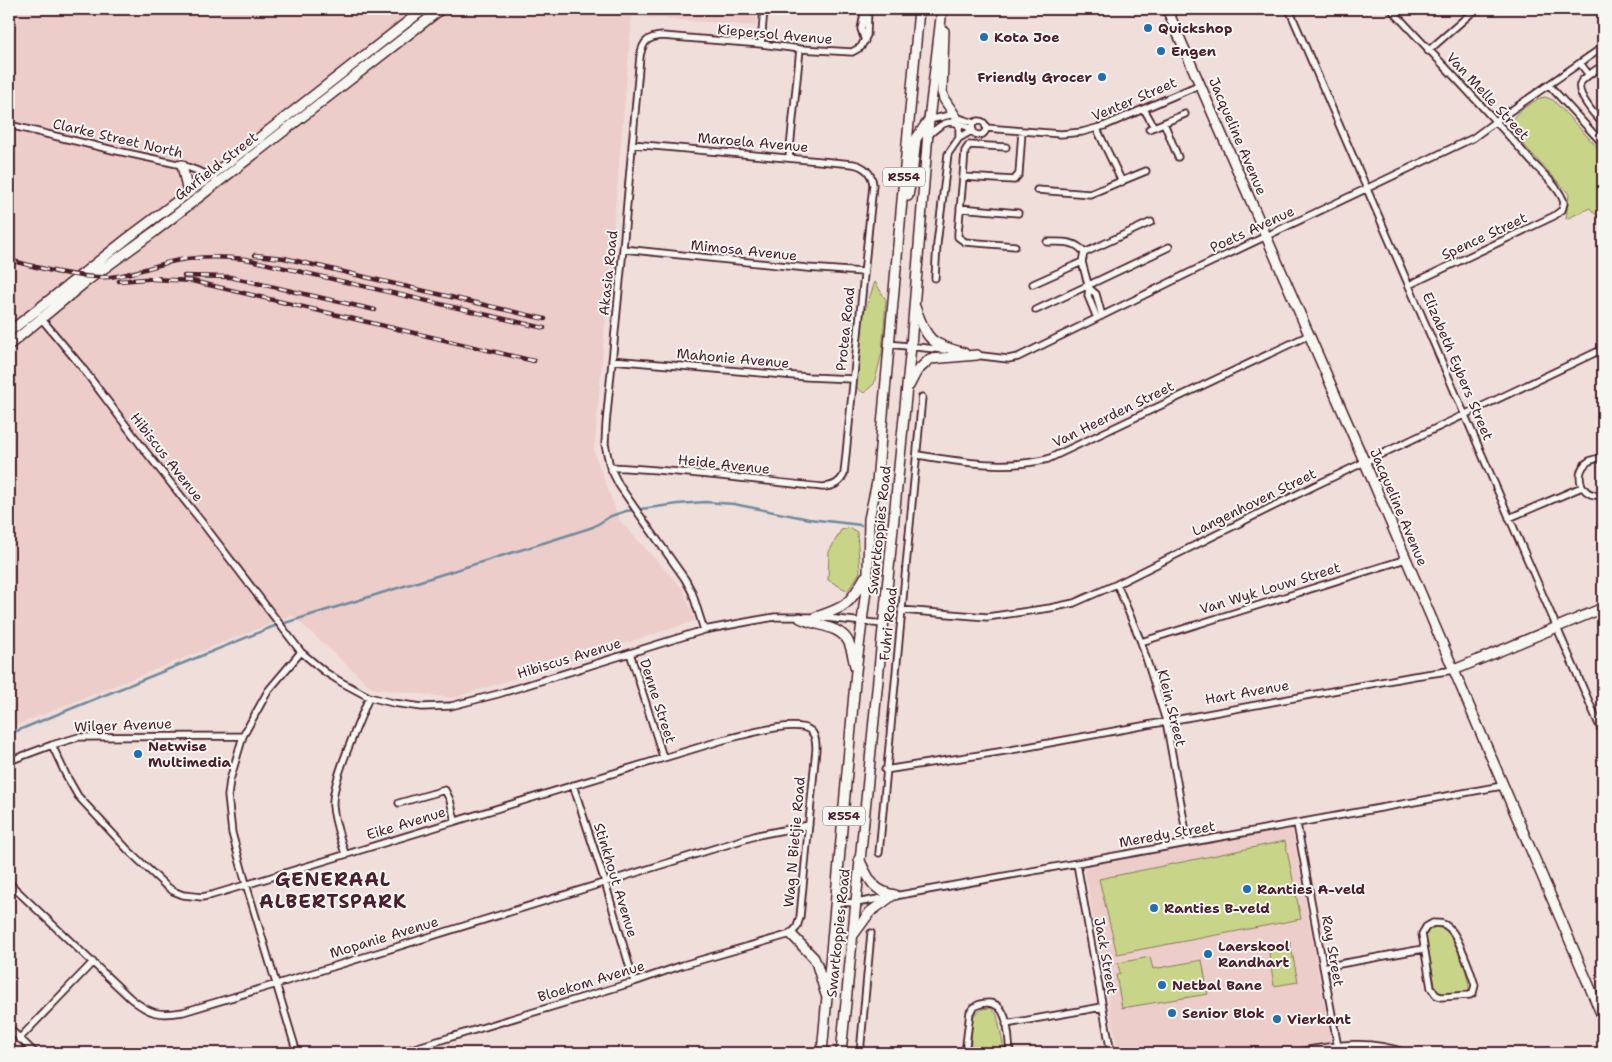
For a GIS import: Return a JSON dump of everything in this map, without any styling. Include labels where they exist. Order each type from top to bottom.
[{"type":"main road","name":"Garfield Street","points":[[9,345],[88,280],[154,232],[216,178],[383,40],[424,9]]},
{"type":"main road","name":"Garfield Street","points":[[9,332],[188,193],[216,178],[441,9]]},
{"type":"main road","name":"Swartkoppies Road","points":[[822,1053],[856,671],[868,574],[869,519],[877,482],[919,9]]},
{"type":"main road","points":[[943,9],[942,92],[944,99],[958,120]]},
{"type":"main road","name":"Swartkoppies Road","points":[[841,1053],[907,390],[929,120],[943,9]]},
{"type":"main road","name":"Jacqueline Avenue","points":[[1167,9],[1365,463],[1603,1018]]},
{"type":"main road","points":[[383,40],[390,48]]},
{"type":"main road","points":[[902,207],[909,189],[916,139],[929,120]]},
{"type":"main road","points":[[182,165],[188,193]]},
{"type":"main road","points":[[914,305],[924,330],[934,343],[964,353]]},
{"type":"main road","points":[[907,390],[917,370],[930,359],[977,355]]},
{"type":"main road","points":[[816,618],[839,610],[846,605],[868,574]]},
{"type":"main road","name":"Hart Avenue","points":[[1454,670],[1603,608]]},
{"type":"main road","points":[[800,618],[814,625],[839,631],[850,645],[856,671]]},
{"type":"main road","points":[[859,859],[875,887],[895,896]]},
{"type":"main road","points":[[852,938],[870,912],[880,903],[895,896]]},
{"type":"main road","points":[[791,934],[817,965],[828,1002]]},
{"type":"street","points":[[761,44],[764,9]]},
{"type":"street","name":"Kiepersol Avenue","points":[[648,39],[662,36],[761,44],[800,50],[852,52],[861,48],[865,40],[861,29],[867,9]]},
{"type":"street","name":"Elizabeth Eybers Street","points":[[1289,9],[1557,628],[1601,722],[1603,734]]},
{"type":"street","name":"Van Melle Street","points":[[1391,9],[1428,51],[1496,121],[1554,187],[1564,203]]},
{"type":"street","points":[[1428,51],[1476,9]]},
{"type":"street","name":"Akasia Road","points":[[648,39],[642,45],[640,56],[606,430],[607,456],[619,485],[685,579],[692,592],[704,630]]},
{"type":"street","name":"Poets Avenue","points":[[888,344],[1008,359],[1014,358],[1473,138],[1603,47]]},
{"type":"street","points":[[789,158],[800,50]]},
{"type":"street","points":[[1580,63],[1589,76]]},
{"type":"street","points":[[1597,70],[1581,82],[1580,87],[1591,110],[1603,123]]},
{"type":"street","name":"Venter Street","points":[[986,128],[1068,134],[1097,129],[1201,84]]},
{"type":"street","points":[[1549,85],[1603,144]]},
{"type":"street","points":[[1144,109],[1151,128],[1186,114]]},
{"type":"street","points":[[929,120],[950,116],[973,127],[979,135],[984,133],[986,128],[982,121],[978,120],[973,127],[959,138],[948,154],[935,278]]},
{"type":"street","points":[[928,137],[940,125],[958,120]]},
{"type":"street","points":[[958,120],[959,138]]},
{"type":"street","points":[[1164,123],[1178,158]]},
{"type":"street","name":"Clarke Street North","points":[[9,125],[182,165],[216,178]]},
{"type":"street","points":[[1097,129],[1122,182]]},
{"type":"street","points":[[963,177],[1014,180],[1019,174],[1022,131]]},
{"type":"street","name":"Maroela Avenue","points":[[632,144],[853,164],[860,165],[869,172]]},
{"type":"street","points":[[1006,146],[969,145],[965,151],[958,234],[961,240],[1015,246]]},
{"type":"street","points":[[1037,190],[1087,195],[1146,171]]},
{"type":"street","name":"Protea Road","points":[[835,485],[844,474],[873,185],[869,172]]},
{"type":"street","name":"Spence Street","points":[[1409,285],[1554,216],[1562,210],[1564,203]]},
{"type":"street","points":[[960,208],[1018,214]]},
{"type":"street","points":[[1084,253],[1151,222]]},
{"type":"street","points":[[1047,242],[1073,243],[1081,247],[1084,253],[1082,262],[1089,286],[1088,296],[1100,317]]},
{"type":"street","points":[[1036,310],[1169,247]]},
{"type":"street","name":"Mimosa Avenue","points":[[623,249],[798,268],[863,272]]},
{"type":"street","points":[[1033,284],[1082,262]]},
{"type":"street","name":"Hibiscus Avenue","points":[[35,311],[81,366],[302,652],[325,672],[369,697],[422,708],[451,706],[498,694],[704,630],[775,617],[816,618],[884,624]]},
{"type":"street","name":"Van Heerden Street","points":[[917,455],[995,466],[1048,458],[1064,453],[1309,335]]},
{"type":"street","name":"Langenhoven Street","points":[[901,610],[971,617],[1007,615],[1064,606],[1117,584],[1314,486],[1603,349]]},
{"type":"street","name":"Mahonie Avenue","points":[[612,360],[852,380]]},
{"type":"street","name":"Fuhri Road","points":[[879,853],[885,770],[922,397]]},
{"type":"street","points":[[1603,459],[1595,459],[1585,464],[1580,475],[1582,487],[1592,495],[1603,495]]},
{"type":"street","name":"Heide Avenue","points":[[610,467],[662,470],[822,487],[835,485]]},
{"type":"street","points":[[1509,518],[1582,487]]},
{"type":"street","name":"Van Wyk Louw Street","points":[[1141,642],[1406,559]]},
{"type":"street","name":"Klein Street","points":[[1117,584],[1141,642],[1166,721],[1188,843]]},
{"type":"street","points":[[297,1053],[246,884],[232,832],[228,802],[230,780],[242,736],[268,691],[302,652]]},
{"type":"street","name":"Denne Street","points":[[630,652],[663,757]]},
{"type":"street","name":"Hart Avenue","points":[[885,770],[1011,750],[1454,670]]},
{"type":"street","points":[[346,854],[334,814],[333,798],[342,767],[369,697]]},
{"type":"street","name":"Eike Avenue","points":[[52,745],[78,796],[128,850],[172,891],[183,895],[202,897],[723,740],[781,728],[802,727],[812,732],[815,736],[816,750]]},
{"type":"street","name":"Wilger Avenue","points":[[9,761],[79,737],[242,736]]},
{"type":"street","name":"Wag N Bietjie Road","points":[[791,934],[797,927],[800,917],[816,750]]},
{"type":"street","name":"Stinkhout Avenue","points":[[573,785],[605,882],[634,982]]},
{"type":"street","name":"Meredy Street","points":[[835,902],[856,903],[1502,786]]},
{"type":"street","points":[[399,803],[445,790],[455,821]]},
{"type":"street","name":"Ray Street","points":[[1297,824],[1339,1053]]},
{"type":"street","name":"Mopanie Avenue","points":[[9,884],[130,998],[144,1009],[160,1015],[183,1012],[277,984],[758,835],[809,825]]},
{"type":"street","name":"Jack Street","points":[[1077,864],[1111,1053]]},
{"type":"street","points":[[1433,923],[1449,927],[1456,938],[1475,985],[1473,993],[1466,996],[1447,997],[1436,995],[1431,988],[1423,949],[1422,934],[1426,927],[1433,923]]},
{"type":"street","points":[[860,1053],[871,933]]},
{"type":"street","name":"Bloekom Avenue","points":[[398,1053],[634,982],[683,965],[791,934]]},
{"type":"street","points":[[1323,967],[1423,949]]},
{"type":"street","points":[[19,1039],[93,962]]},
{"type":"street","points":[[965,1053],[968,1016],[973,1008],[986,1003],[996,1005],[1002,1010],[1010,1053]]},
{"type":"street","points":[[1006,1024],[1102,1007]]},
{"type":"street","points":[[9,1028],[34,1053]]},
{"type":"street","points":[[1292,1053],[1338,1045],[1359,1044],[1393,1048],[1406,1053]]},
{"type":"shaded area","points":[[9,9],[757,9],[756,26],[632,16],[594,452],[620,521],[683,589],[695,621],[453,698],[372,688],[292,615],[9,728]]},
{"type":"shaded area","name":"Laerskool Randhart","points":[[1292,828],[1331,1042],[1269,1053],[1118,1053],[1084,866]]},
{"type":"green space","points":[[1545,97],[1553,100],[1603,153],[1603,223],[1590,208],[1566,219],[1569,194],[1511,131],[1513,120],[1520,111],[1540,98]]},
{"type":"green space","points":[[875,282],[886,300],[882,353],[874,384],[864,393],[853,385],[861,321]]},
{"type":"green space","points":[[850,528],[857,532],[860,572],[848,591],[828,580],[829,552],[841,530]]},
{"type":"green space","points":[[1285,841],[1301,919],[1117,954],[1099,879]]},
{"type":"green space","points":[[1436,927],[1445,929],[1457,950],[1469,984],[1469,991],[1466,994],[1440,994],[1436,990],[1426,939],[1428,931]]},
{"type":"green space","points":[[1290,942],[1298,982],[1274,986],[1268,946]]},
{"type":"green space","name":"Netbal Bane","points":[[1150,957],[1153,969],[1202,960],[1208,994],[1122,1008],[1116,975],[1120,974],[1118,963]]},
{"type":"green space","points":[[991,1008],[997,1015],[1005,1053],[970,1053],[973,1016],[982,1009]]},
{"type":"waterway","points":[[9,734],[272,627],[593,527],[611,516],[626,511],[705,502],[734,504],[809,519],[861,525]]},
{"type":"railway","points":[[255,255],[284,258],[545,319]]},
{"type":"railway","points":[[53,271],[82,276],[110,277],[125,275],[186,259],[216,257],[246,259],[544,328]]},
{"type":"railway","points":[[9,260],[60,273]]},
{"type":"railway","points":[[184,276],[230,277],[375,310]]},
{"type":"railway","points":[[119,281],[159,278]]},
{"type":"railway","points":[[152,279],[192,281],[534,361]]},
{"type":"place","name":"Quickshop","points":[[1148,28]]},
{"type":"place","name":"Kota Joe","points":[[984,37]]},
{"type":"place","name":"Engen","points":[[1161,51]]},
{"type":"place","name":"Friendly Grocer","points":[[1102,77]]},
{"type":"place","name":"Netwise Multimedia","points":[[138,754]]},
{"type":"place","name":"Ranties A-veld","points":[[1247,889]]},
{"type":"place","name":"Ranties B-veld","points":[[1154,908]]},
{"type":"place","name":"Laerskool Randhart","points":[[1208,954]]},
{"type":"place","name":"Netbal Bane","points":[[1162,985]]},
{"type":"place","name":"Senior Blok","points":[[1172,1013]]},
{"type":"place","name":"Vierkant","points":[[1277,1019]]},
{"type":"district","name":"GENERAAL ALBERTSPARK","points":[[333,890]]}]
